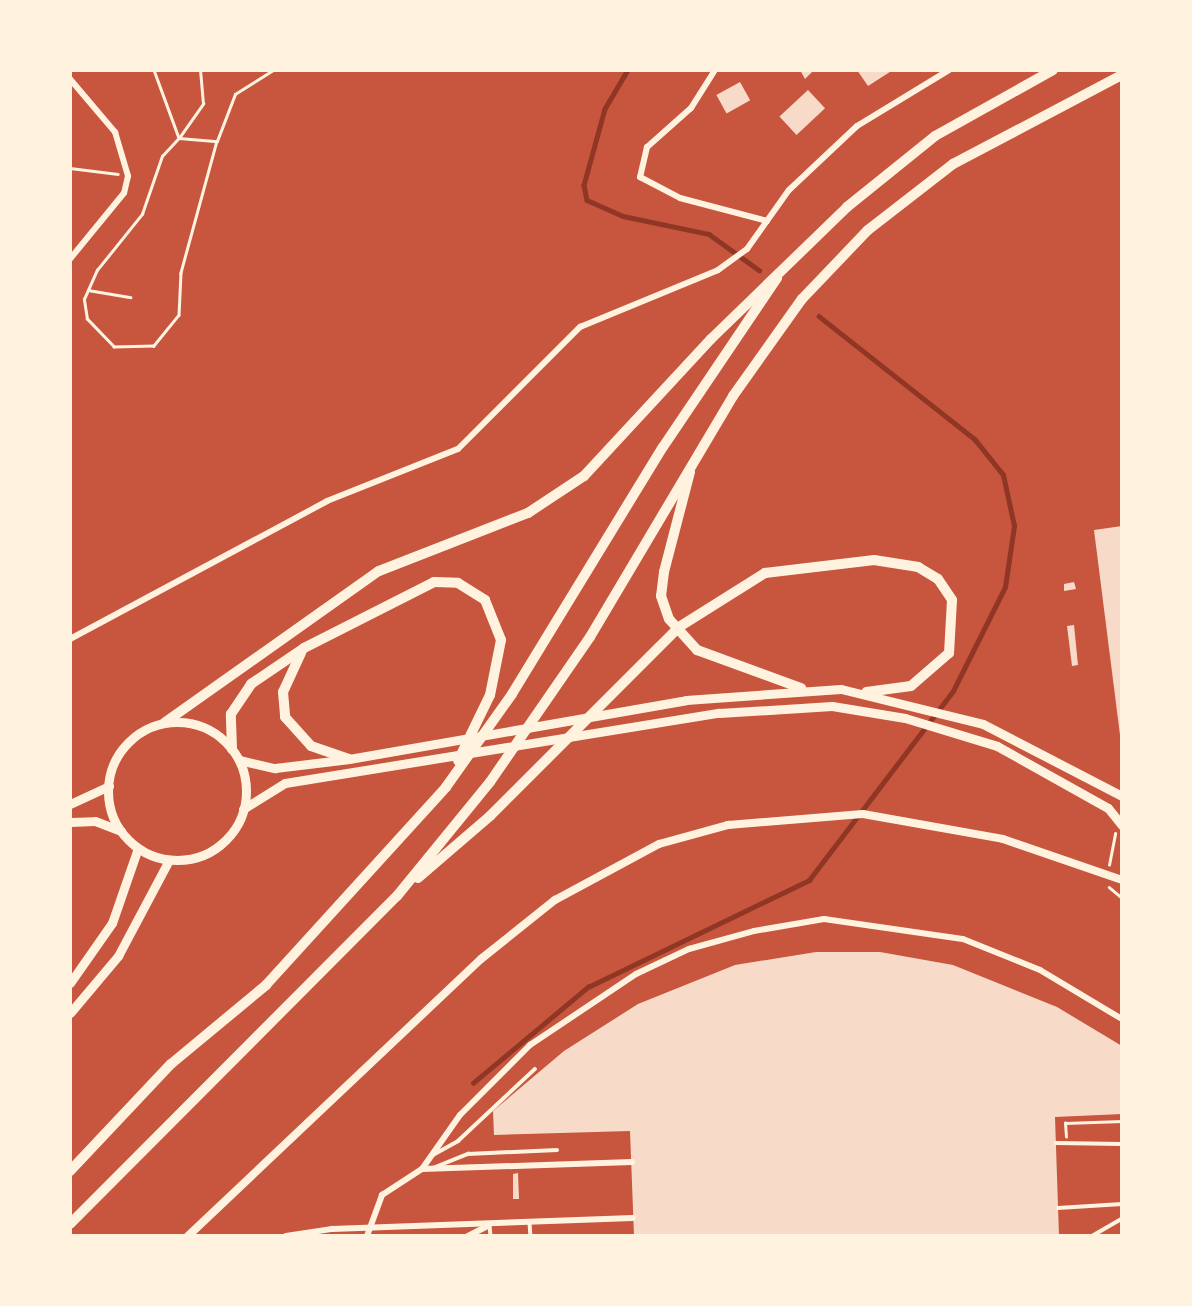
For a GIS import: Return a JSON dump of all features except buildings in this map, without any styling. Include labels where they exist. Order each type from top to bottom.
[{"type":"highway","points":[[164,723],[379,571],[528,513],[584,476],[711,339],[777,278],[847,207],[935,136],[1053,70]]},
{"type":"highway","points":[[397,895],[544,707],[693,459],[802,299],[869,230],[953,164],[1122,75]]},
{"type":"highway","points":[[70,1171],[171,1064],[266,985],[446,787],[512,694],[663,447],[777,278]]},
{"type":"highway","points":[[693,459],[661,596],[669,619],[697,650],[801,688]]},
{"type":"highway","points":[[70,1224],[397,895],[491,816],[624,678],[717,598],[765,573],[874,560],[918,567],[938,579],[953,600],[955,627],[949,653],[934,672],[911,686],[866,692]]},
{"type":"highway","points":[[232,749],[238,698],[304,648],[434,582],[471,587],[485,600],[502,640],[498,666],[446,787]]},
{"type":"highway","points":[[304,648],[284,692],[285,717],[311,746],[349,759]]},
{"type":"main road","points":[[239,760],[275,768],[349,759],[430,747],[673,702],[801,688],[866,692],[983,724],[1122,796]]},
{"type":"main road","points":[[70,822],[96,821],[121,831],[138,848],[169,860],[210,852],[226,840],[243,809],[285,783],[719,713],[832,706],[962,734],[1063,781],[1122,825]]},
{"type":"main road","points":[[121,831],[108,786],[122,750],[164,723],[206,728],[232,749],[239,760],[243,809]]},
{"type":"main road","points":[[70,804],[108,786]]},
{"type":"main road","points":[[70,983],[112,923],[138,848]]},
{"type":"main road","points":[[70,1013],[118,956],[169,860]]},
{"type":"street","points":[[715,70],[691,108],[647,147],[640,177],[680,198],[767,221]]},
{"type":"street","points":[[70,639],[327,500],[458,449],[580,327],[732,260],[747,249],[789,190],[857,126],[949,70]]},
{"type":"street","points":[[70,79],[115,132],[128,176],[124,193],[70,259]]},
{"type":"street","points":[[188,1236],[436,998],[555,900],[659,844],[728,825],[863,814],[950,827],[1068,860],[1122,880]]},
{"type":"street","points":[[367,1236],[382,1195],[422,1169],[460,1115],[530,1045],[591,1002],[689,949],[754,931],[824,919],[963,939],[1040,970],[1122,1019]]},
{"type":"street","points":[[422,1169],[632,1163]]},
{"type":"street","points":[[286,1236],[332,1228],[633,1219]]},
{"type":"street","points":[[468,1236],[490,1225]]},
{"type":"lane","points":[[430,1157],[458,1141],[535,1069]]},
{"type":"lane","points":[[1056,1143],[1122,1144]]},
{"type":"lane","points":[[433,1168],[468,1154],[557,1150]]},
{"type":"lane","points":[[1058,1208],[1122,1204]]},
{"type":"lane","points":[[1092,1236],[1122,1219]]},
{"type":"lane","points":[[530,1223],[531,1236]]},
{"type":"lane","points":[[490,1225],[491,1236]]},
{"type":"path","points":[[154,70],[179,138]]},
{"type":"path","points":[[200,70],[203,104],[156,168],[142,214],[88,289],[87,319],[114,347],[154,346],[170,333],[179,315],[181,273],[217,141],[235,94],[272,70]]},
{"type":"path","points":[[179,138],[200,142],[217,141]]},
{"type":"path","points":[[70,168],[128,176]]},
{"type":"path","points":[[88,289],[130,297]]},
{"type":"path","points":[[1110,827],[1117,840],[1102,883],[1122,898]]},
{"type":"path","points":[[1066,1143],[1065,1123],[1122,1121]]},
{"type":"waterway","points":[[628,70],[605,109],[584,185],[587,200],[623,216],[709,234],[759,270]]},
{"type":"waterway","points":[[473,1083],[588,987],[809,880],[953,691],[1005,587],[1014,526],[1003,475],[975,440],[819,317]]}]
